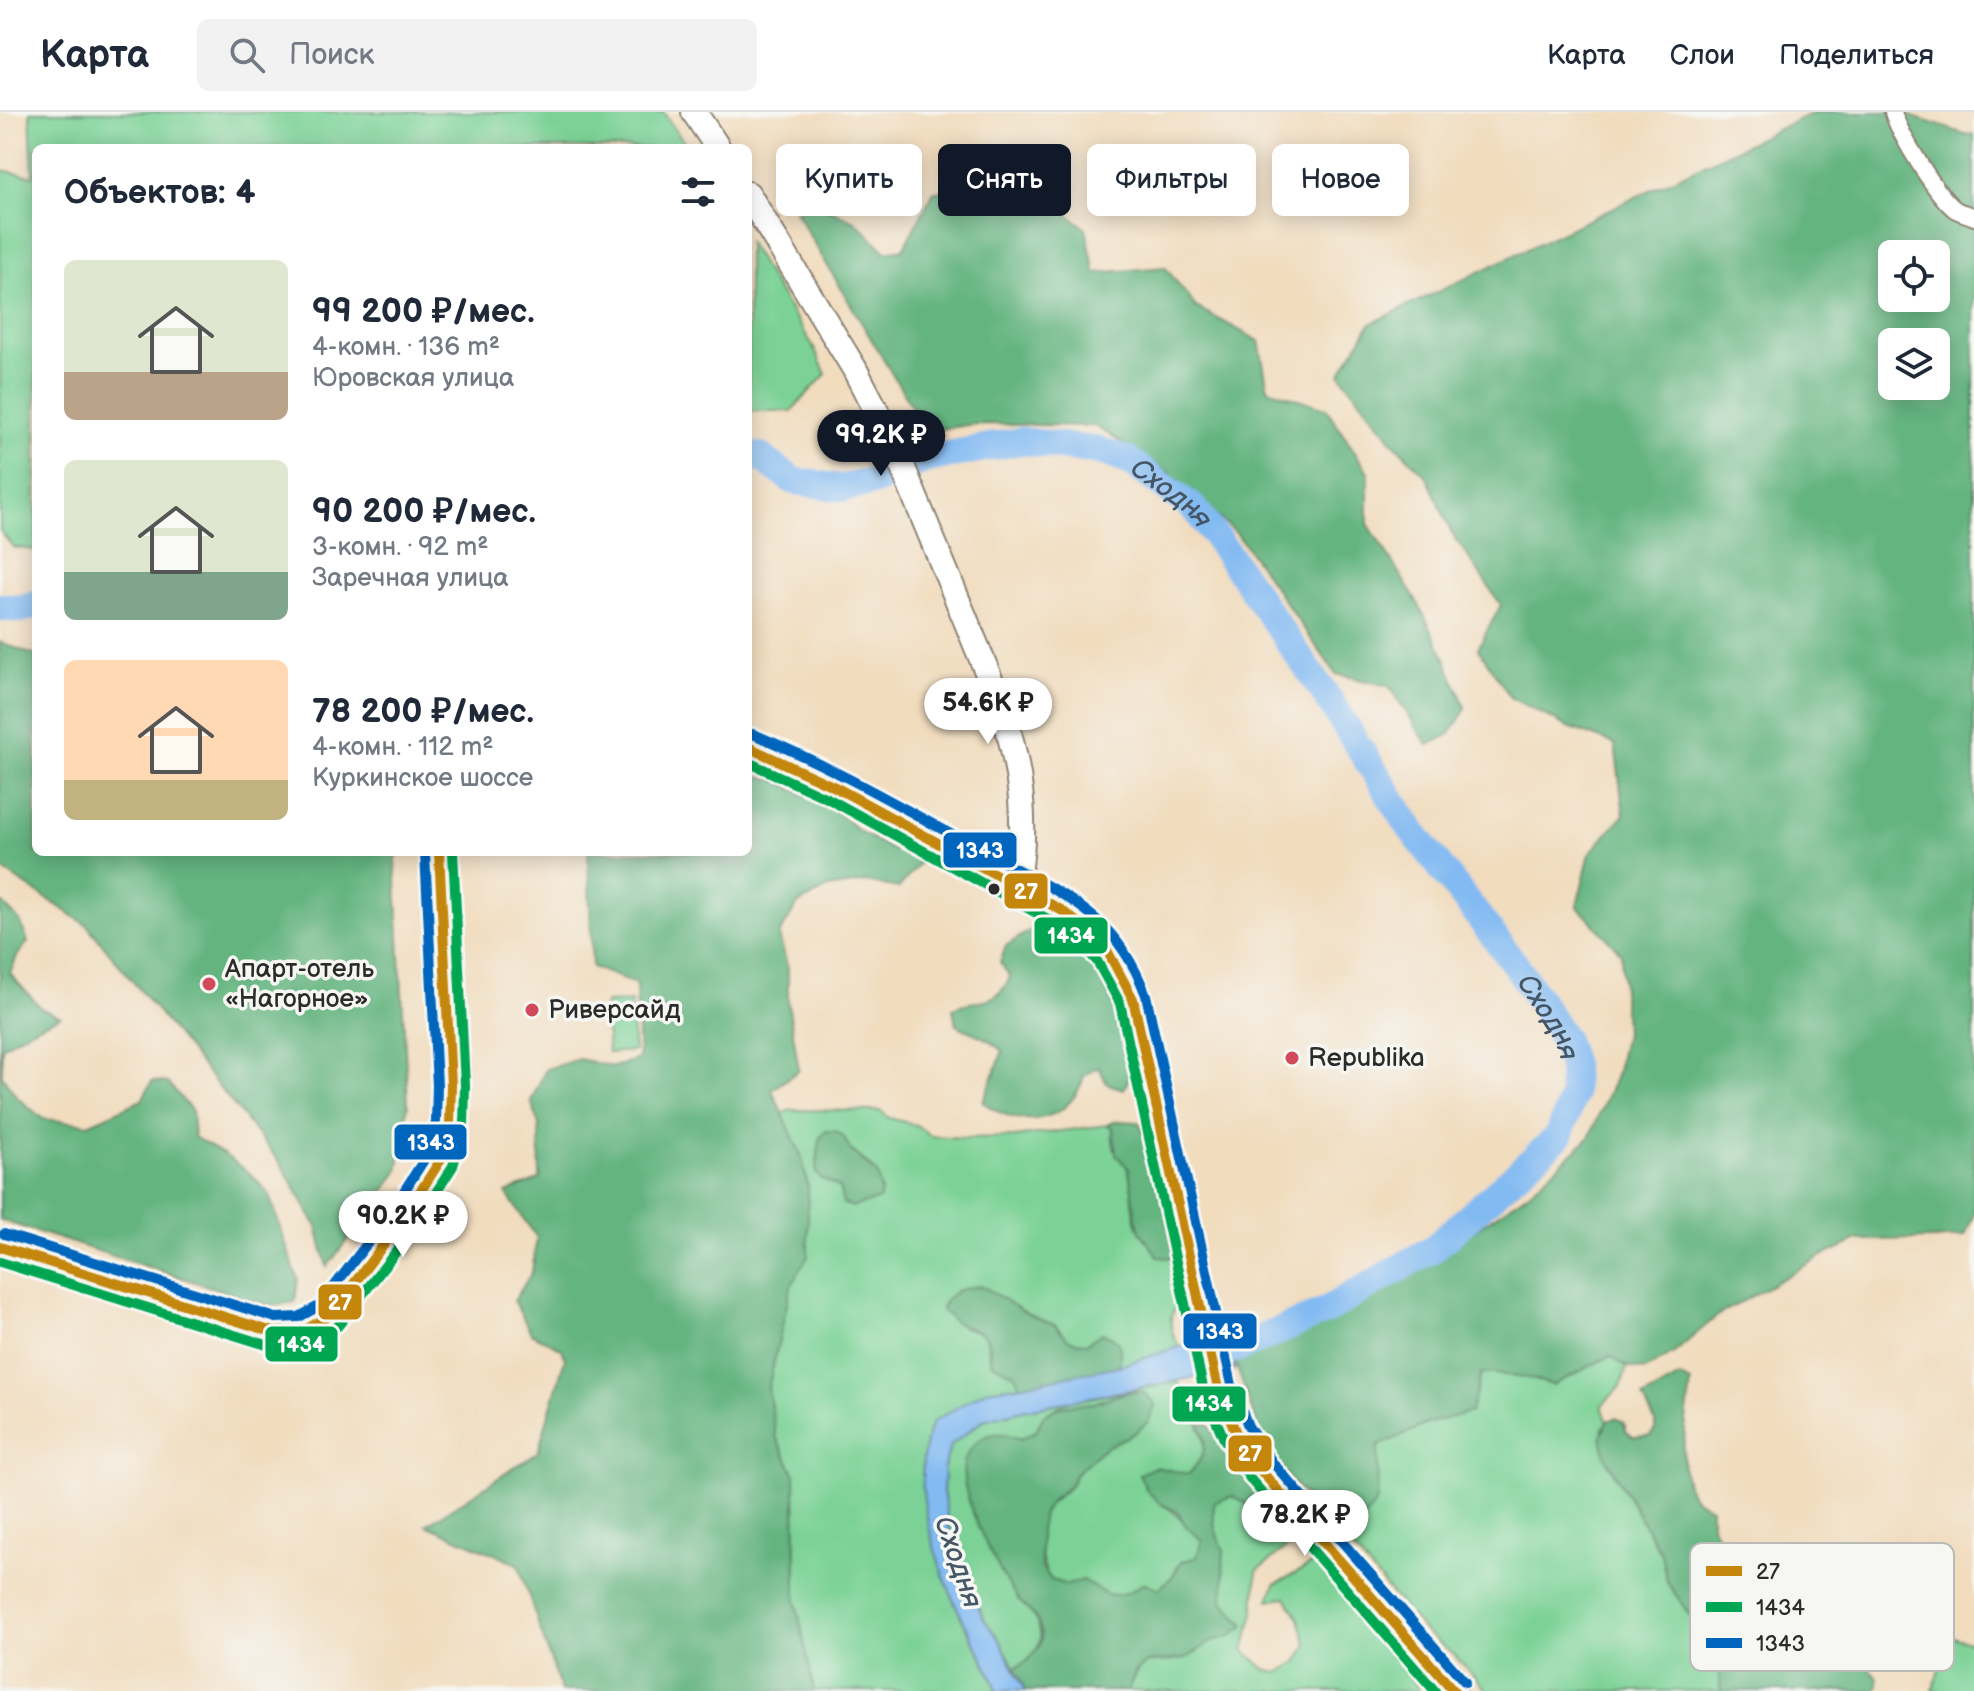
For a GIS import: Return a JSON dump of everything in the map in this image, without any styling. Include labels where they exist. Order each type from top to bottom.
[{"type":"main road","points":[[694,112],[715,144]]},
{"type":"main road","points":[[752,201],[854,368],[891,439],[1002,708],[1012,740],[1022,813],[1023,849],[1017,887]]},
{"type":"main road","points":[[752,749],[872,807],[1017,887],[1086,929],[1114,958],[1133,999],[1218,1389],[1227,1417],[1240,1442],[1262,1472],[1454,1691]]},
{"type":"main road","points":[[0,1247],[273,1332],[301,1333],[316,1327],[329,1316],[429,1180],[446,1144],[451,1085],[439,856]]},
{"type":"street","points":[[1893,112],[1909,146],[1946,199],[1956,210],[1974,217]]},
{"type":"green space","points":[[30,112],[663,112],[685,144],[32,144],[32,155]]},
{"type":"green space","points":[[1814,112],[1898,112],[1968,135],[1974,134],[1974,1213],[1965,1236],[1857,1240],[1822,1256],[1717,1316],[1674,1353],[1645,1370],[1627,1367],[1610,1356],[1553,1385],[1520,1376],[1481,1373],[1471,1412],[1429,1423],[1378,1446],[1377,1501],[1363,1519],[1335,1528],[1291,1481],[1260,1433],[1235,1362],[1421,1267],[1528,1193],[1589,1138],[1616,1076],[1625,1033],[1621,953],[1577,906],[1590,853],[1624,815],[1615,744],[1566,726],[1511,698],[1478,648],[1501,605],[1452,533],[1427,477],[1394,443],[1340,374],[1370,324]]},
{"type":"green space","points":[[0,170],[32,176],[32,549],[13,547],[0,531]]},
{"type":"green space","points":[[934,191],[938,191],[938,216],[1070,216],[1086,228],[1095,273],[1165,267],[1196,307],[1259,341],[1268,389],[1326,408],[1368,472],[1368,524],[1419,605],[1466,709],[1449,735],[1428,745],[1389,686],[1336,674],[1237,534],[1170,473],[1095,426],[975,424],[926,431],[798,216],[844,216],[855,221],[886,252],[903,249]]},
{"type":"green space","points":[[752,249],[813,346],[826,374],[791,411],[752,411]]},
{"type":"green space","points":[[0,642],[32,654],[32,856],[397,856],[408,1104],[398,1172],[327,1267],[317,1227],[280,1162],[87,925],[0,868]]},
{"type":"green space","points":[[752,776],[773,779],[835,810],[859,831],[921,861],[899,888],[865,882],[828,888],[798,904],[779,935],[788,969],[788,1002],[799,1070],[772,1090],[801,1155],[808,1187],[808,1256],[791,1286],[768,1388],[776,1437],[795,1475],[796,1601],[814,1691],[561,1691],[518,1564],[426,1525],[538,1452],[565,1358],[562,1349],[531,1333],[514,1301],[532,1272],[537,1238],[506,1193],[540,1179],[539,1124],[531,1101],[546,1069],[579,1059],[614,1067],[639,1059],[636,984],[592,967],[588,856],[752,856]]},
{"type":"green space","points":[[0,901],[20,921],[28,942],[17,956],[10,974],[42,1009],[60,1016],[2,1047],[2,1076],[17,1097],[43,1119],[88,1124],[142,1100],[152,1081],[168,1083],[192,1111],[194,1137],[253,1176],[269,1194],[298,1280],[295,1302],[271,1306],[0,1220]]},
{"type":"green space","points":[[1034,928],[1065,934],[1090,962],[1120,1020],[1131,1057],[1131,1071],[1124,1089],[1107,1084],[1099,1067],[1084,1076],[1068,1104],[1056,1113],[1028,1119],[1012,1117],[983,1102],[1002,1051],[989,1040],[956,1025],[953,1008],[986,1000],[999,993],[1010,977],[1000,962],[1006,946]]},
{"type":"green space","points":[[631,1002],[634,1051],[608,1053],[605,1003]]},
{"type":"green space","points":[[791,1110],[881,1111],[889,1118],[916,1125],[931,1136],[965,1138],[1014,1137],[1107,1125],[1113,1128],[1116,1151],[1127,1168],[1140,1230],[1158,1257],[1175,1258],[1182,1296],[1171,1322],[1179,1347],[1119,1366],[1120,1357],[1102,1333],[1087,1343],[1077,1343],[1068,1339],[1055,1325],[1029,1315],[982,1286],[956,1291],[963,1327],[984,1335],[991,1362],[1014,1373],[1019,1380],[1018,1386],[986,1390],[929,1430],[923,1473],[927,1514],[942,1569],[997,1691],[814,1691],[796,1601],[795,1475],[776,1437],[768,1388],[791,1285],[808,1256],[808,1187],[801,1155],[782,1113]],"holes":[[[827,1131],[842,1135],[851,1150],[872,1167],[881,1190],[844,1204],[839,1187],[816,1173],[820,1138]]]},
{"type":"green space","points":[[1116,1121],[1138,1122],[1146,1137],[1162,1188],[1175,1258],[1158,1257],[1140,1231],[1129,1169],[1116,1155],[1113,1128],[1107,1125]]},
{"type":"green space","points":[[826,1131],[842,1135],[851,1150],[877,1174],[880,1199],[853,1207],[843,1204],[839,1187],[816,1173],[820,1138]]},
{"type":"green space","points":[[982,1286],[1029,1315],[1055,1325],[1068,1339],[1087,1343],[1102,1333],[1113,1337],[1120,1349],[1119,1366],[1018,1386],[1014,1374],[991,1362],[986,1337],[956,1323],[941,1310],[951,1295],[963,1289]]},
{"type":"green space","points":[[1610,1356],[1627,1367],[1621,1386],[1602,1405],[1607,1421],[1602,1430],[1608,1463],[1661,1554],[1667,1582],[1690,1616],[1690,1671],[1718,1671],[1721,1691],[1488,1691],[1455,1656],[1424,1631],[1335,1528],[1363,1519],[1377,1501],[1378,1446],[1429,1423],[1470,1412],[1481,1373],[1520,1376],[1553,1385]]},
{"type":"green space","points":[[1680,1377],[1691,1383],[1683,1454],[1686,1481],[1697,1500],[1711,1508],[1711,1525],[1724,1543],[1690,1543],[1690,1616],[1667,1581],[1661,1554],[1605,1455],[1601,1438],[1607,1421],[1616,1418],[1624,1422],[1626,1431],[1633,1437],[1650,1436],[1655,1430],[1655,1421],[1643,1398]]},
{"type":"green space","points":[[1178,1382],[1202,1434],[1203,1453],[1189,1474],[1155,1467],[1161,1504],[1202,1540],[1197,1557],[1181,1562],[1172,1577],[1159,1589],[1144,1583],[1127,1593],[1113,1595],[1099,1591],[1083,1580],[1067,1585],[1051,1580],[1040,1548],[1039,1530],[1048,1506],[1069,1487],[1091,1459],[1135,1433],[1127,1392],[1094,1403],[1060,1406],[1044,1415],[1036,1431],[1020,1439],[1005,1434],[1018,1600],[1034,1618],[1040,1636],[1034,1653],[1015,1668],[984,1619],[952,1546],[943,1492],[944,1466],[951,1445],[983,1420]]},
{"type":"green space","points":[[1127,1392],[1143,1392],[1156,1405],[1148,1422],[1135,1433],[1104,1448],[1054,1498],[1043,1513],[1041,1566],[1051,1580],[1067,1585],[1083,1580],[1106,1594],[1120,1595],[1144,1583],[1159,1589],[1172,1577],[1181,1562],[1197,1557],[1202,1540],[1186,1527],[1178,1512],[1161,1504],[1147,1491],[1139,1474],[1155,1467],[1189,1474],[1204,1451],[1200,1424],[1208,1424],[1271,1508],[1258,1519],[1247,1504],[1232,1496],[1214,1502],[1215,1527],[1224,1550],[1222,1600],[1245,1625],[1231,1636],[1213,1641],[1184,1659],[1149,1662],[1135,1672],[1128,1691],[1025,1691],[1015,1668],[1034,1654],[1040,1643],[1041,1630],[1037,1620],[1008,1584],[980,1530],[966,1490],[965,1459],[973,1446],[985,1437],[1000,1434],[1021,1439],[1036,1431],[1044,1415],[1061,1406],[1094,1403]]},
{"type":"green space","points":[[1232,1496],[1247,1504],[1258,1519],[1262,1516],[1291,1544],[1257,1571],[1254,1612],[1244,1650],[1266,1670],[1278,1673],[1297,1662],[1307,1646],[1299,1619],[1286,1597],[1269,1600],[1275,1584],[1315,1563],[1398,1648],[1419,1691],[1128,1691],[1138,1671],[1148,1663],[1186,1658],[1245,1625],[1222,1600],[1224,1550],[1214,1521],[1214,1501]]},
{"type":"green space","points":[[1954,1637],[1974,1644],[1974,1691],[1933,1691],[1938,1671],[1954,1671]]},
{"type":"green space","points":[[1718,1671],[1872,1671],[1878,1678],[1878,1687],[1874,1691],[1721,1691]]},
{"type":"water","points":[[1213,1340],[1229,1343],[1235,1370],[983,1420],[951,1445],[944,1466],[943,1492],[952,1546],[984,1619],[1001,1642],[1025,1691],[997,1691],[955,1603],[928,1524],[922,1470],[925,1445],[933,1422],[986,1390],[1119,1366]]},
{"type":"waterway","name":"Сходня","points":[[752,456],[759,456],[794,481],[843,488],[876,481],[927,459],[1021,441],[1100,451],[1129,461],[1195,509],[1323,691],[1411,829],[1518,968],[1563,1037],[1572,1064],[1573,1096],[1559,1136],[1434,1248],[1323,1312],[1242,1347],[1193,1359]]},
{"type":"waterway","name":"Сходня","points":[[0,607],[21,609],[32,606]]},
{"type":"transit line","name":"1343","points":[[753,734],[839,774],[1053,889],[1096,919],[1119,945],[1132,964],[1146,995],[1232,1385],[1248,1426],[1273,1463],[1465,1682]]},
{"type":"transit line","name":"27","points":[[752,749],[835,787],[1061,910],[1086,929],[1108,952],[1133,999],[1218,1389],[1236,1433],[1262,1472],[1454,1691]]},
{"type":"transit line","name":"1434","points":[[752,764],[829,799],[1053,922],[1077,940],[1097,961],[1120,1003],[1204,1392],[1224,1439],[1251,1480],[1435,1691]]},
{"type":"transit line","name":"1343","points":[[4,1234],[276,1318],[299,1317],[319,1306],[387,1218],[427,1155],[436,1122],[437,1085],[425,856]]},
{"type":"transit line","name":"27","points":[[0,1247],[273,1332],[303,1331],[329,1316],[398,1226],[440,1161],[450,1124],[451,1085],[439,856]]},
{"type":"transit line","name":"1434","points":[[0,1262],[270,1346],[306,1344],[338,1326],[409,1235],[453,1166],[464,1126],[465,1085],[453,856]]},
{"type":"place","name":"Апарт-отель «Нагорное»","points":[[209,984]]},
{"type":"place","name":"Риверсайд","points":[[532,1010]]},
{"type":"place","name":"Republika","points":[[1292,1058]]}]
